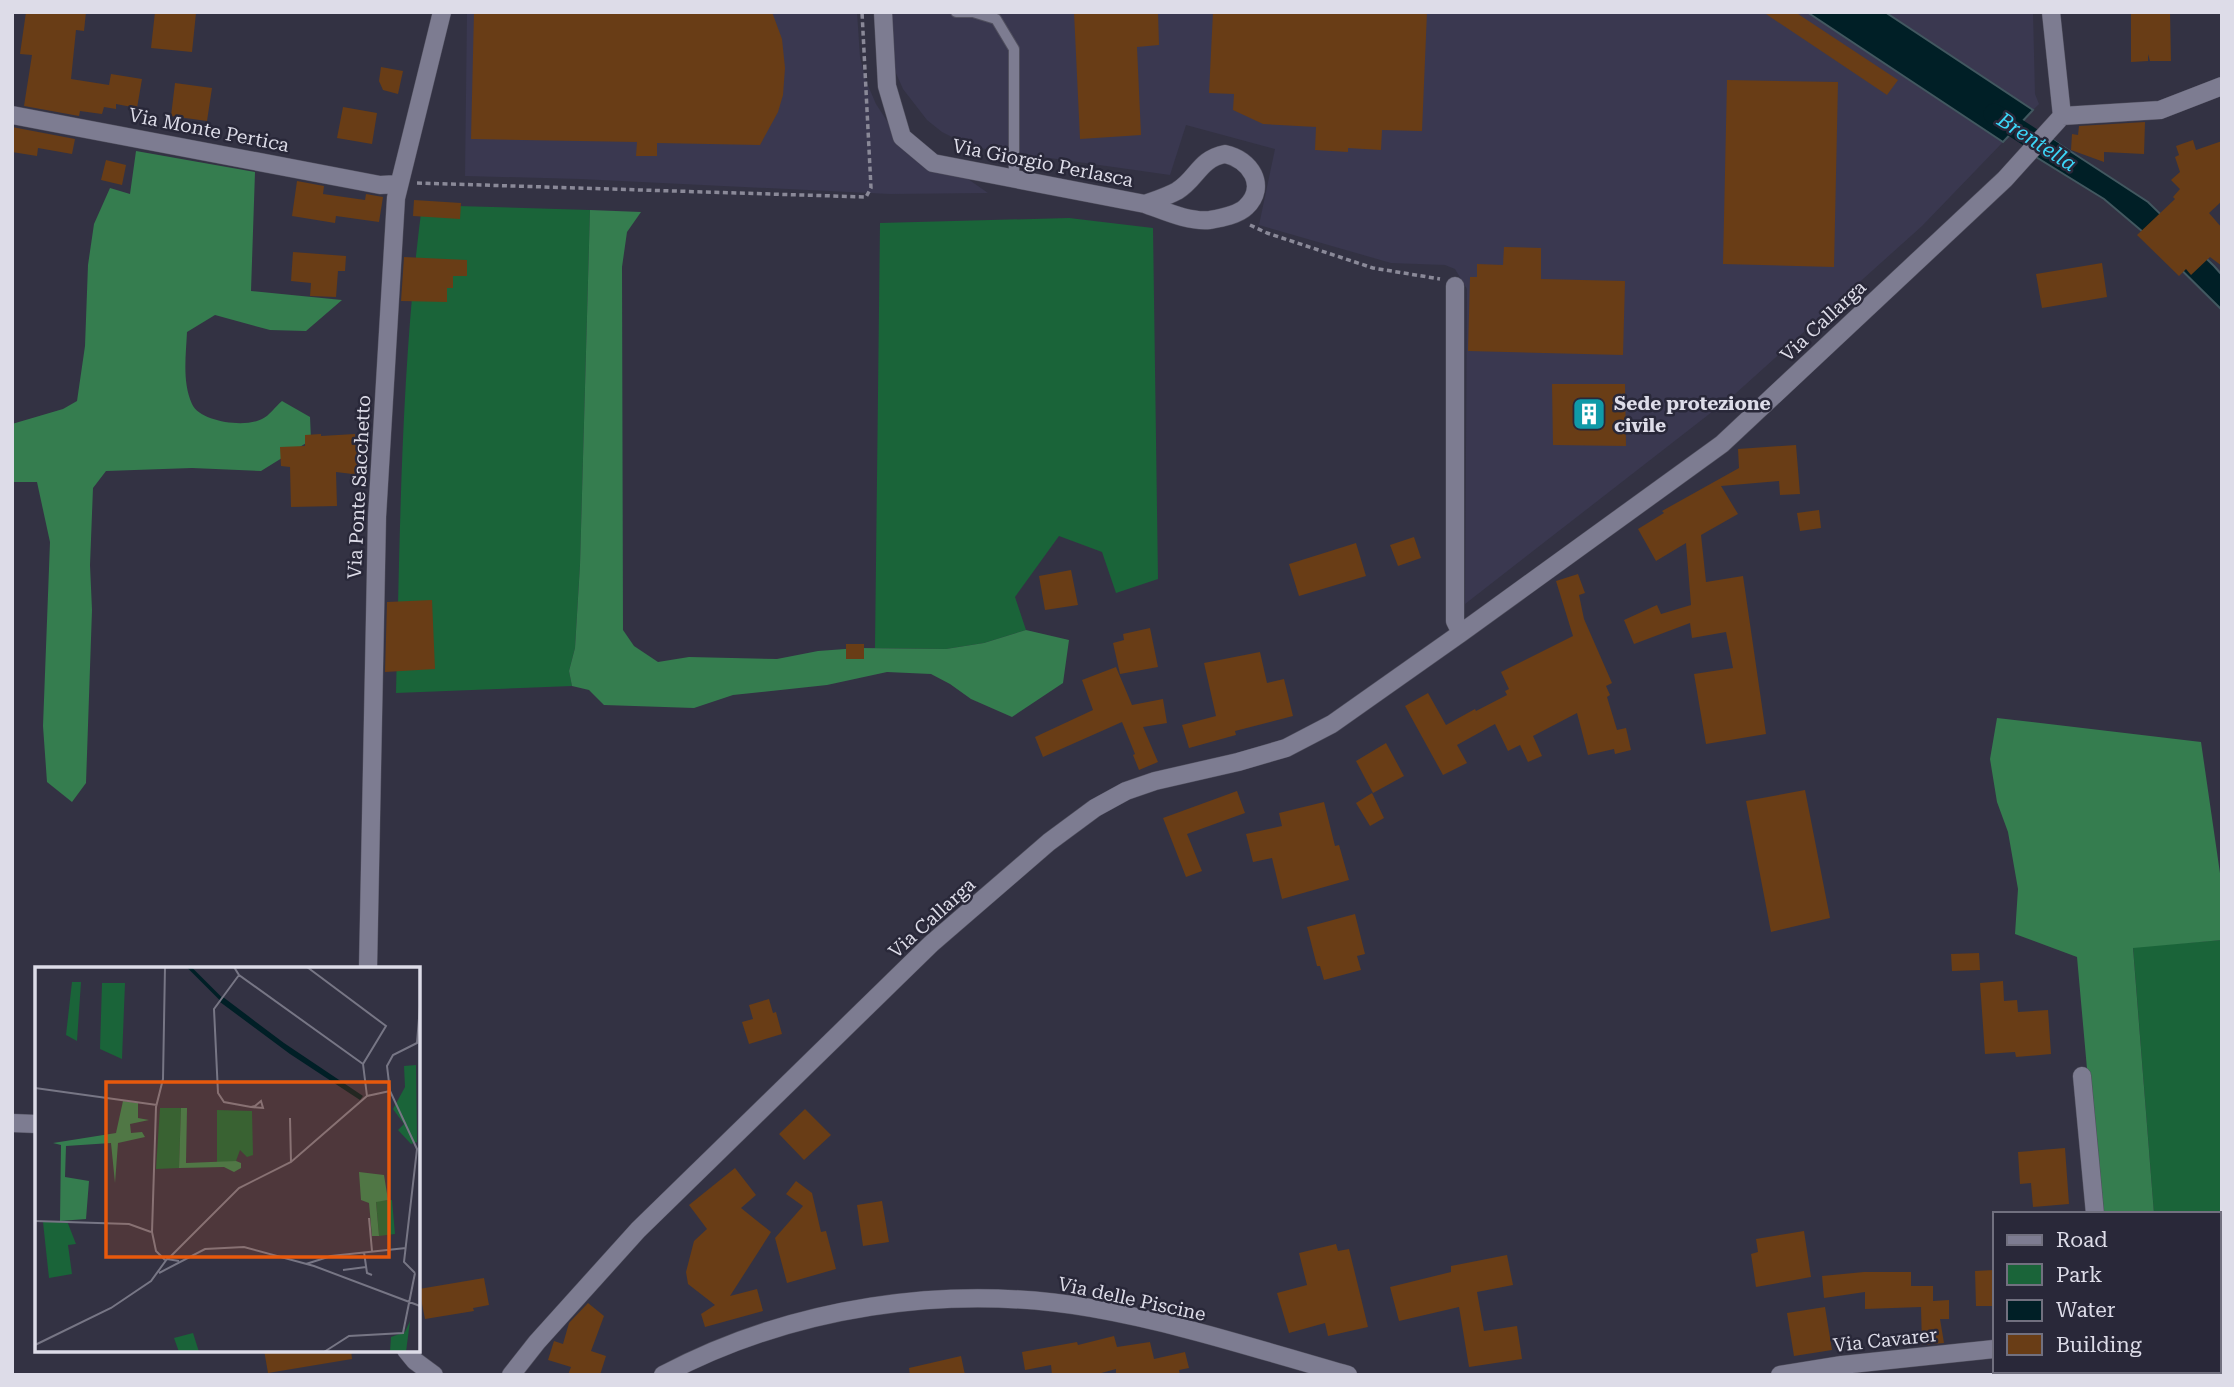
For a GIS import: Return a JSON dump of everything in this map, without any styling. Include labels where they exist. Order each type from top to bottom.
[{"type":"street","name":"Via Ponte Sacchetto","points":[[368,967],[377,517],[399,184],[442,12]]},
{"type":"street","name":"Via Giorgio Perlasca","points":[[883,12],[887,86],[902,137],[933,163],[1146,204],[1184,218],[1208,220],[1230,215],[1246,207],[1255,192],[1256,183],[1250,167],[1243,160],[1225,154],[1207,160],[1187,183],[1176,191],[1146,204]]},
{"type":"street","points":[[2051,12],[2062,116],[2160,110],[2222,86]]},
{"type":"street","name":"Via Monte Pertica","points":[[12,116],[380,185],[399,184]]},
{"type":"street","name":"Via Callarga","points":[[517,1371],[537,1342],[638,1230],[931,944],[1049,842],[1095,808],[1126,792],[1155,781],[1286,748],[1332,724],[1461,633],[1722,444],[2005,179],[2062,116]]},
{"type":"street","points":[[1455,286],[1455,621],[1461,633]]},
{"type":"street","points":[[2082,1076],[2095,1212]]},
{"type":"street","points":[[12,1123],[35,1124]]},
{"type":"street","name":"Via delle Piscine","points":[[663,1375],[735,1341],[839,1312],[950,1299],[997,1299],[1090,1308],[1140,1318],[1348,1375]]},
{"type":"street","name":"Via Cavarer","points":[[1780,1375],[1842,1365],[1993,1349]]},
{"type":"street","points":[[408,1352],[434,1375]]},
{"type":"lane","points":[[956,12],[973,12],[996,19],[1014,49],[1014,177]]},
{"type":"path","points":[[399,184],[866,197],[871,188],[862,12]]},
{"type":"path","points":[[1230,215],[1266,233],[1373,268],[1438,277],[1455,286]]},
{"type":"shaded area","points":[[467,12],[857,12],[860,57],[866,81],[889,124],[988,193],[890,194],[465,176]]},
{"type":"shaded area","points":[[888,12],[1807,12],[2003,142],[1922,226],[1735,394],[1465,604],[1467,289],[1455,269],[1445,265],[1391,263],[1259,225],[1275,149],[1186,125],[1170,175],[979,148],[960,141],[927,120],[903,89],[895,71]]},
{"type":"shaded area","points":[[1885,12],[2033,12],[2035,94],[2039,104],[2033,110]]},
{"type":"green space","points":[[136,151],[255,172],[251,291],[342,300],[306,331],[270,330],[215,315],[187,332],[187,387],[192,404],[197,410],[224,422],[245,423],[265,418],[282,401],[310,417],[311,440],[261,471],[192,468],[106,471],[93,488],[86,783],[72,802],[47,782],[43,726],[50,542],[37,482],[12,482],[12,424],[63,409],[77,401],[85,346],[88,265],[94,224],[110,188],[130,194]]},
{"type":"green space","points":[[422,205],[590,210],[580,565],[575,648],[569,671],[572,686],[396,693],[406,387]]},
{"type":"green space","points":[[590,210],[641,212],[627,232],[622,267],[623,630],[634,646],[658,662],[689,657],[777,659],[818,651],[859,648],[946,649],[984,643],[1026,630],[1069,640],[1063,683],[1012,717],[971,699],[931,674],[887,672],[827,685],[733,695],[694,708],[604,705],[589,690],[572,686],[569,671],[575,648],[580,565]]},
{"type":"green space","points":[[1069,218],[1153,228],[1158,579],[1116,593],[1102,552],[1059,536],[1015,597],[1026,630],[984,643],[946,649],[875,648],[880,223]]},
{"type":"green space","points":[[1997,718],[2201,742],[2222,887],[2222,940],[2133,948],[2154,1212],[2100,1212],[2077,957],[2015,934],[2018,889],[2008,832],[1997,802],[1990,759]]},
{"type":"green space","points":[[2222,940],[2222,1214],[2154,1212],[2133,947]]},
{"type":"water","points":[[1807,12],[1885,12],[2033,110],[2003,142]]},
{"type":"water","points":[[2050,138],[2148,202],[2214,266],[2222,275],[2222,310],[2143,232],[2104,199],[2036,157]]},
{"type":"building","points":[[26,12],[86,12],[84,31],[76,30],[71,79],[109,85],[111,74],[142,79],[137,108],[116,104],[116,109],[104,107],[102,114],[80,111],[79,116],[24,106],[32,55],[20,54]]},
{"type":"building","points":[[155,12],[196,13],[192,52],[151,48]]},
{"type":"building","points":[[474,12],[772,12],[782,39],[785,68],[783,95],[778,112],[760,145],[657,143],[657,156],[636,156],[637,142],[471,139]]},
{"type":"building","points":[[1074,12],[1158,12],[1159,45],[1137,47],[1141,135],[1080,139]]},
{"type":"building","points":[[1213,12],[1427,12],[1422,131],[1382,130],[1381,150],[1315,150],[1316,127],[1263,124],[1233,110],[1234,94],[1209,93]]},
{"type":"building","points":[[1763,12],[1795,12],[1898,80],[1887,95]]},
{"type":"building","points":[[2131,12],[2170,12],[2171,61],[2150,61],[2148,54],[2148,61],[2131,62]]},
{"type":"building","points":[[381,67],[403,71],[398,94],[383,90],[379,81]]},
{"type":"building","points":[[1727,80],[1838,82],[1834,267],[1723,264]]},
{"type":"building","points":[[175,83],[212,88],[207,121],[171,116]]},
{"type":"building","points":[[343,107],[377,113],[372,144],[337,138]]},
{"type":"building","points":[[2145,122],[2144,154],[2104,152],[2104,162],[2071,150],[2072,134],[2078,135],[2079,126]]},
{"type":"building","points":[[12,127],[75,139],[72,154],[38,148],[37,156],[12,152]]},
{"type":"building","points":[[2193,140],[2196,150],[2222,141],[2222,201],[2209,213],[2222,228],[2222,266],[2210,257],[2191,275],[2186,269],[2179,276],[2137,235],[2175,199],[2173,197],[2180,189],[2171,180],[2180,172],[2175,157],[2179,155],[2176,146]]},
{"type":"building","points":[[106,160],[126,165],[122,185],[101,180]]},
{"type":"building","points":[[297,181],[324,186],[323,194],[365,200],[366,194],[383,197],[379,222],[336,216],[335,223],[292,216]]},
{"type":"building","points":[[414,200],[461,203],[460,219],[413,216]]},
{"type":"building","points":[[1504,247],[1541,248],[1541,279],[1625,281],[1623,355],[1468,351],[1470,277],[1477,277],[1477,264],[1503,265]]},
{"type":"building","points":[[293,252],[346,256],[345,271],[338,271],[336,297],[310,296],[311,283],[291,281]]},
{"type":"building","points":[[404,257],[467,260],[467,276],[453,276],[453,288],[447,288],[447,302],[401,301]]},
{"type":"building","points":[[2102,263],[2107,297],[2042,308],[2036,274]]},
{"type":"building","name":"Sede protezione civile","points":[[1552,384],[1625,384],[1626,446],[1553,445]]},
{"type":"building","points":[[355,434],[361,475],[336,472],[337,506],[291,507],[290,467],[281,466],[280,447],[305,446],[305,435]]},
{"type":"building","points":[[1796,445],[1800,494],[1780,495],[1779,481],[1721,486],[1738,514],[1701,535],[1706,582],[1743,576],[1766,734],[1706,744],[1694,674],[1733,668],[1726,632],[1692,638],[1690,623],[1634,644],[1624,620],[1657,605],[1661,614],[1691,605],[1686,543],[1656,561],[1638,529],[1664,513],[1662,511],[1739,468],[1738,449]]},
{"type":"building","points":[[1819,510],[1821,528],[1800,531],[1797,513]]},
{"type":"building","points":[[1414,537],[1421,558],[1398,566],[1390,545]]},
{"type":"building","points":[[1356,543],[1366,576],[1299,596],[1289,564]]},
{"type":"building","points":[[1071,570],[1078,605],[1045,610],[1039,576]]},
{"type":"building","points":[[1578,574],[1585,593],[1579,595],[1584,619],[1612,683],[1606,686],[1610,695],[1607,697],[1617,730],[1626,728],[1631,750],[1615,754],[1614,749],[1588,755],[1577,713],[1533,736],[1542,756],[1528,762],[1520,745],[1508,751],[1495,724],[1457,745],[1467,763],[1443,775],[1405,706],[1428,693],[1446,725],[1507,695],[1505,691],[1509,689],[1501,672],[1573,636],[1556,581]]},
{"type":"building","points":[[432,600],[435,669],[385,672],[387,602]]},
{"type":"building","points":[[1150,628],[1158,667],[1120,674],[1113,643],[1124,640],[1123,634]]},
{"type":"building","points":[[846,644],[864,644],[864,659],[846,659]]},
{"type":"building","points":[[1260,652],[1267,683],[1284,679],[1293,716],[1235,731],[1236,735],[1189,748],[1182,725],[1216,716],[1204,663]]},
{"type":"building","points":[[1116,667],[1132,705],[1163,699],[1167,723],[1143,727],[1158,762],[1139,770],[1122,722],[1043,757],[1035,737],[1093,710],[1082,680]]},
{"type":"building","points":[[1386,743],[1404,776],[1373,793],[1356,761]]},
{"type":"building","points":[[1805,790],[1830,918],[1771,932],[1746,801]]},
{"type":"building","points":[[1237,791],[1245,813],[1187,834],[1202,871],[1186,877],[1163,818]]},
{"type":"building","points":[[1372,793],[1384,818],[1370,826],[1356,803]]},
{"type":"building","points":[[1324,802],[1335,846],[1339,845],[1349,880],[1282,899],[1272,858],[1253,862],[1246,834],[1282,826],[1279,813]]},
{"type":"building","points":[[1355,914],[1365,954],[1357,956],[1361,970],[1324,980],[1320,966],[1317,966],[1307,927]]},
{"type":"building","points":[[1979,953],[1980,970],[1952,971],[1951,954]]},
{"type":"building","points":[[2003,981],[2004,1001],[2017,1000],[2018,1012],[2048,1010],[2051,1054],[2016,1057],[2015,1052],[1985,1054],[1980,983]]},
{"type":"building","points":[[769,999],[782,1034],[749,1044],[742,1022],[753,1019],[749,1005]]},
{"type":"building","points":[[805,1109],[831,1135],[804,1160],[779,1134]]},
{"type":"building","points":[[2065,1148],[2069,1204],[2033,1207],[2031,1183],[2020,1184],[2018,1152]]},
{"type":"building","points":[[735,1168],[756,1195],[741,1208],[771,1232],[730,1296],[757,1289],[763,1311],[705,1327],[701,1314],[715,1305],[688,1284],[686,1272],[694,1241],[707,1229],[689,1205]]},
{"type":"building","points":[[796,1181],[812,1193],[821,1232],[826,1231],[836,1269],[787,1283],[775,1238],[803,1206],[786,1194]]},
{"type":"building","points":[[882,1201],[889,1242],[863,1246],[857,1205]]},
{"type":"building","points":[[1804,1231],[1811,1277],[1756,1287],[1751,1254],[1758,1252],[1756,1239]]},
{"type":"building","points":[[1336,1244],[1338,1251],[1349,1249],[1368,1327],[1328,1336],[1325,1323],[1289,1333],[1277,1293],[1307,1285],[1299,1253]]},
{"type":"building","points":[[1507,1255],[1513,1285],[1477,1292],[1484,1331],[1517,1326],[1522,1359],[1469,1367],[1459,1307],[1399,1321],[1390,1287],[1451,1272],[1451,1266]]},
{"type":"building","points":[[1993,1270],[1993,1306],[1976,1306],[1975,1271]]},
{"type":"building","points":[[1864,1272],[1911,1272],[1911,1286],[1933,1286],[1933,1301],[1949,1300],[1949,1319],[1940,1319],[1944,1343],[1922,1345],[1921,1307],[1865,1309],[1865,1292],[1824,1298],[1822,1276]]},
{"type":"building","points":[[484,1278],[489,1305],[473,1308],[474,1311],[425,1319],[420,1289]]},
{"type":"building","points":[[588,1303],[604,1316],[591,1351],[606,1356],[600,1375],[568,1375],[571,1367],[548,1360],[554,1341],[563,1344],[569,1323]]},
{"type":"building","points":[[1825,1307],[1832,1350],[1794,1356],[1787,1313]]},
{"type":"building","points":[[1114,1336],[1117,1347],[1150,1342],[1154,1359],[1185,1352],[1189,1368],[1179,1370],[1180,1375],[1116,1375],[1116,1369],[1094,1375],[1052,1375],[1051,1365],[1025,1370],[1022,1352],[1077,1342],[1078,1345]]},
{"type":"building","points":[[264,1352],[351,1352],[352,1359],[268,1373]]},
{"type":"building","points":[[961,1356],[965,1375],[910,1375],[909,1368]]},
{"type":"waterway","name":"Brentella","points":[[1994,114],[2053,152]]},
{"type":"place","name":"Sede protezione civile","points":[[1589,414]]}]
